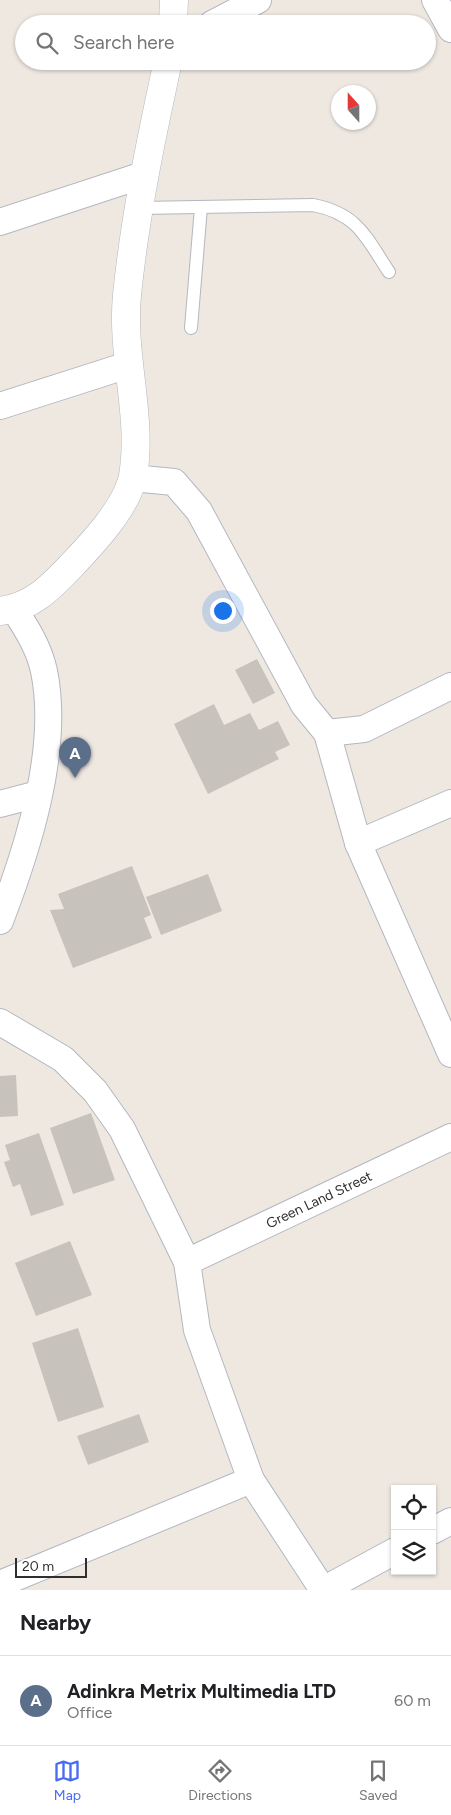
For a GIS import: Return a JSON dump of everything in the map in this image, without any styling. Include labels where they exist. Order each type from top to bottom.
[{"type":"street","points":[[173,15],[174,0]]},
{"type":"street","points":[[229,15],[258,0]]},
{"type":"street","points":[[435,0],[451,29]]},
{"type":"street","points":[[0,921],[22,863],[38,794],[49,731],[44,671],[33,638],[7,610],[33,602],[89,547],[121,504],[132,478],[135,426],[128,365],[126,298],[143,175],[166,70]]},
{"type":"street","points":[[0,222],[143,175]]},
{"type":"street","points":[[0,406],[128,365]]},
{"type":"street","points":[[132,478],[174,482],[199,511],[304,705],[327,733],[358,843],[451,1054]]},
{"type":"street","points":[[327,733],[364,730],[451,686]]},
{"type":"street","points":[[0,804],[38,794]]},
{"type":"street","points":[[358,843],[451,803]]},
{"type":"street","points":[[0,1022],[63,1060],[96,1091],[122,1129],[187,1262],[197,1330],[251,1480],[323,1590],[391,1553]]},
{"type":"street","name":"Green Land Street","points":[[187,1262],[451,1137]]},
{"type":"street","points":[[0,1584],[251,1480]]},
{"type":"street","points":[[434,1530],[451,1521]]},
{"type":"lane","points":[[139,208],[313,205],[329,208],[345,215],[360,230],[389,272]]},
{"type":"lane","points":[[191,328],[201,207]]},
{"type":"building","points":[[257,659],[275,693],[253,704],[235,670]]},
{"type":"building","points":[[214,704],[224,725],[250,713],[259,730],[278,721],[290,745],[275,752],[279,759],[208,794],[174,724]]},
{"type":"building","points":[[132,866],[151,915],[144,918],[152,938],[73,968],[50,910],[64,909],[58,894]]},
{"type":"building","points":[[208,874],[222,911],[161,935],[146,897]]},
{"type":"building","points":[[16,1075],[18,1116],[0,1117],[0,1076]]},
{"type":"building","points":[[91,1113],[115,1180],[73,1194],[50,1128]]},
{"type":"building","points":[[39,1133],[64,1205],[31,1216],[20,1184],[13,1187],[4,1162],[10,1160],[5,1145]]},
{"type":"building","points":[[70,1241],[92,1295],[36,1316],[15,1263]]},
{"type":"building","points":[[78,1328],[104,1407],[58,1422],[32,1343]]},
{"type":"building","points":[[139,1414],[149,1442],[88,1465],[77,1436]]},
{"type":"place","name":"Adinkra Metrix Multimedia LTD","points":[[75,778]]}]
